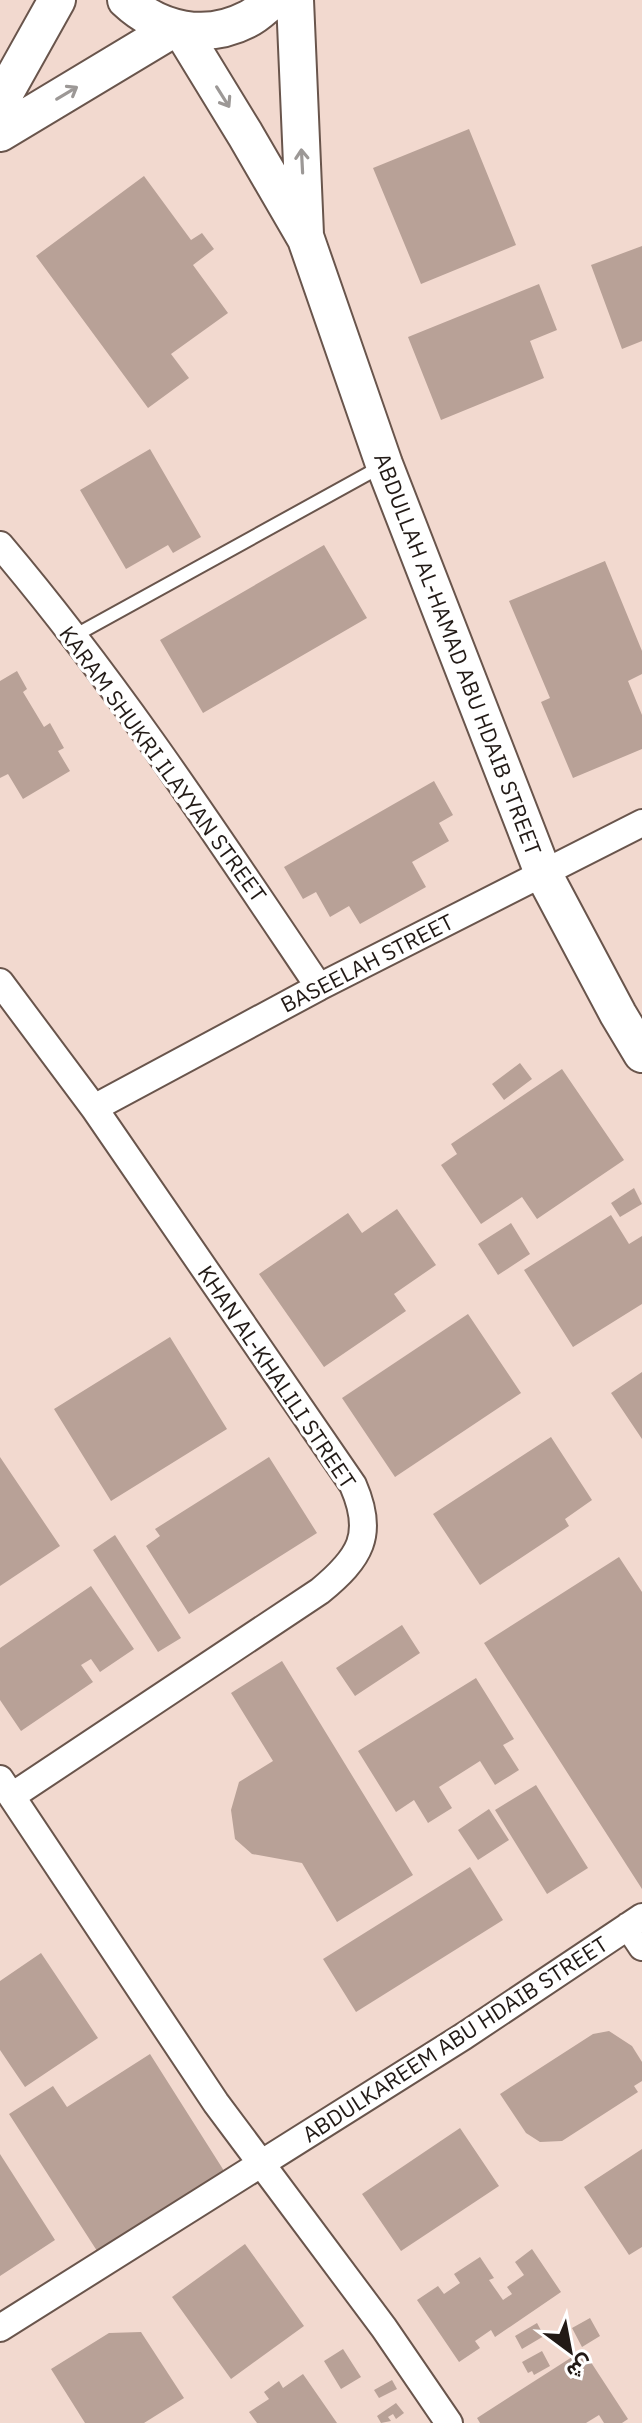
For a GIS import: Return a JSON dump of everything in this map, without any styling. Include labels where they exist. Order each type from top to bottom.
[{"type":"street","points":[[0,102],[57,0]]},
{"type":"street","points":[[126,0],[141,15],[178,30],[216,30],[249,19],[273,0]]},
{"type":"street","name":"ABDULLAH AL-HAMAD ABU HDAIB STREET","points":[[295,0],[306,239]]},
{"type":"street","points":[[0,133],[178,30]]},
{"type":"street","name":"ABDULLAH AL-HAMAD ABU HDAIB STREET","points":[[178,30],[306,239],[384,464],[543,873],[642,1054]]},
{"type":"street","name":"KARAM SHUKRI ILAYYAN STREET","points":[[0,545],[74,636],[319,987]]},
{"type":"street","name":"BASEELAH STREET","points":[[94,1108],[319,987],[642,823]]},
{"type":"street","name":"KHAN AL-KHALILI STREET","points":[[0,982],[94,1108],[353,1485],[365,1526],[360,1547],[344,1571],[320,1591],[6,1787]]},
{"type":"street","points":[[6,1787],[216,2103],[384,2328],[449,2423]]},
{"type":"street","name":"ABDULKAREEM ABU HDAIB STREET","points":[[0,2328],[637,1930]]},
{"type":"lane","points":[[74,636],[384,464]]},
{"type":"building","points":[[469,129],[516,245],[421,284],[373,168]]},
{"type":"building","points":[[144,176],[191,240],[202,233],[214,249],[193,265],[228,313],[171,354],[189,378],[148,408],[36,256]]},
{"type":"building","points":[[642,246],[642,341],[622,349],[591,265]]},
{"type":"building","points":[[539,284],[557,330],[530,341],[544,378],[441,420],[408,337]]},
{"type":"building","points":[[150,449],[201,537],[173,553],[168,545],[126,569],[80,490]]},
{"type":"building","points":[[324,545],[367,618],[203,713],[160,640]]},
{"type":"building","points":[[605,561],[642,651],[642,674],[628,681],[642,715],[642,749],[573,778],[541,702],[550,698],[509,601]]},
{"type":"building","points":[[17,671],[27,689],[23,692],[44,727],[50,723],[64,748],[58,751],[70,771],[23,799],[8,774],[0,778],[0,681]]},
{"type":"building","points":[[434,781],[453,815],[439,823],[449,841],[412,862],[426,887],[360,924],[349,906],[330,917],[316,892],[303,899],[284,867]]},
{"type":"building","points":[[520,1063],[532,1079],[504,1100],[492,1084]]},
{"type":"building","points":[[562,1069],[624,1160],[537,1219],[522,1197],[481,1224],[441,1165],[457,1154],[451,1144]]},
{"type":"building","points":[[634,1188],[642,1204],[620,1217],[611,1203]]},
{"type":"building","points":[[397,1209],[436,1265],[394,1294],[406,1311],[324,1367],[259,1274],[348,1213],[362,1233]]},
{"type":"building","points":[[611,1215],[629,1244],[642,1236],[642,1304],[573,1347],[524,1270]]},
{"type":"building","points":[[511,1223],[530,1254],[498,1275],[478,1244]]},
{"type":"building","points":[[468,1314],[521,1393],[395,1477],[342,1398]]},
{"type":"building","points":[[170,1337],[227,1429],[111,1501],[54,1409]]},
{"type":"building","points":[[642,1372],[642,1439],[611,1393]]},
{"type":"building","points":[[551,1437],[592,1500],[565,1519],[569,1526],[480,1585],[433,1514]]},
{"type":"building","points":[[0,1457],[60,1546],[0,1586]]},
{"type":"building","points":[[269,1457],[317,1533],[189,1614],[146,1546],[160,1536],[155,1529]]},
{"type":"building","points":[[115,1535],[181,1638],[158,1652],[93,1550]]},
{"type":"building","points":[[619,1557],[642,1592],[642,1889],[484,1643]]},
{"type":"building","points":[[91,1586],[134,1649],[100,1672],[91,1659],[81,1665],[93,1682],[21,1731],[0,1700],[0,1648]]},
{"type":"building","points":[[402,1625],[420,1653],[355,1696],[336,1668]]},
{"type":"building","points":[[282,1661],[413,1875],[337,1922],[302,1863],[252,1854],[235,1839],[231,1810],[239,1782],[273,1761],[231,1693]]},
{"type":"building","points":[[476,1678],[514,1739],[503,1745],[519,1770],[495,1785],[480,1761],[439,1787],[452,1808],[428,1823],[414,1800],[396,1812],[358,1751]]},
{"type":"building","points":[[536,1785],[588,1868],[547,1894],[495,1810]]},
{"type":"building","points":[[489,1809],[509,1840],[478,1860],[458,1830]]},
{"type":"building","points":[[470,1867],[503,1920],[356,2012],[323,1959]]},
{"type":"building","points":[[41,1953],[98,2038],[25,2087],[0,2050],[0,1981]]},
{"type":"building","points":[[609,2031],[632,2046],[642,2062],[642,2081],[634,2086],[638,2092],[562,2141],[540,2142],[526,2133],[500,2094],[593,2034]]},
{"type":"building","points":[[150,2054],[226,2174],[99,2254],[9,2114],[53,2086],[67,2107]]},
{"type":"building","points":[[460,2128],[499,2186],[401,2251],[362,2194]]},
{"type":"building","points":[[642,2149],[642,2247],[629,2255],[584,2187]]},
{"type":"building","points":[[0,2154],[55,2240],[0,2276]]},
{"type":"building","points":[[245,2244],[304,2326],[231,2379],[172,2297]]},
{"type":"building","points":[[532,2249],[561,2292],[495,2337],[491,2330],[475,2341],[480,2348],[459,2362],[417,2300],[438,2286],[444,2294],[460,2283],[454,2274],[480,2257],[494,2278],[489,2280],[503,2300],[512,2294],[507,2287],[524,2275],[515,2262]]},
{"type":"building","points":[[590,2318],[600,2336],[582,2347],[572,2328]]},
{"type":"building","points":[[537,2323],[544,2336],[522,2349],[515,2336]]},
{"type":"building","points":[[141,2332],[184,2398],[144,2423],[85,2423],[51,2369],[109,2333]]},
{"type":"building","points":[[343,2349],[361,2377],[341,2389],[324,2361]]},
{"type":"building","points":[[583,2350],[628,2419],[622,2423],[604,2423],[599,2415],[586,2423],[480,2423],[477,2418]]},
{"type":"building","points":[[542,2351],[550,2366],[534,2375],[532,2371],[528,2373],[522,2362]]},
{"type":"building","points":[[303,2374],[337,2423],[257,2423],[249,2412],[269,2399],[264,2392],[279,2381],[283,2388]]},
{"type":"building","points":[[392,2380],[397,2389],[379,2398],[374,2390]]},
{"type":"building","points":[[396,2403],[404,2413],[396,2419],[393,2414],[388,2417],[391,2421],[381,2423],[377,2416]]}]
